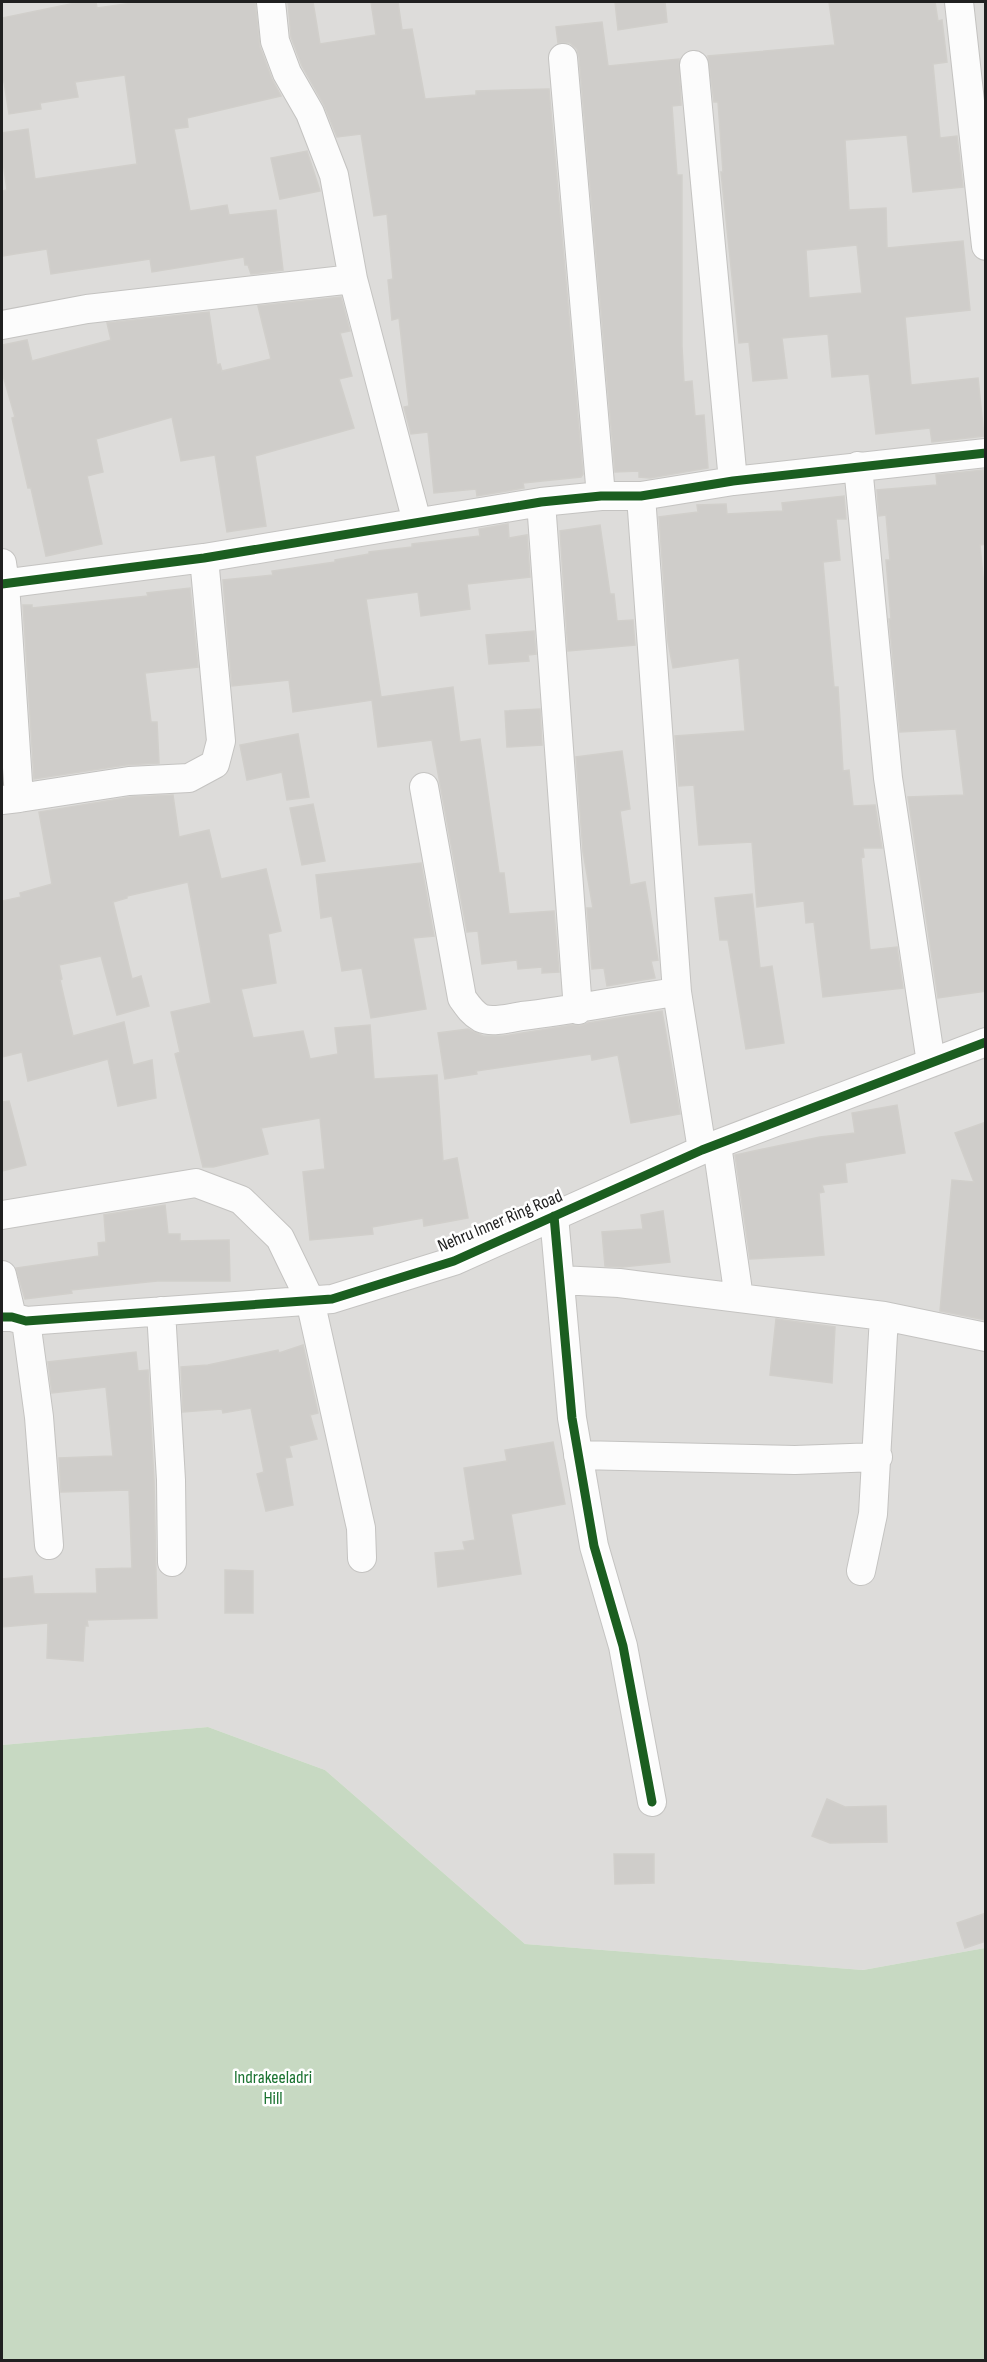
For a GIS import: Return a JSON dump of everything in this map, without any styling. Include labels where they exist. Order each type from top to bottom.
[{"type":"street","points":[[271,2],[275,41],[287,73],[310,113],[334,175],[352,279],[417,522]]},
{"type":"street","points":[[959,2],[986,246]]},
{"type":"street","points":[[563,58],[601,496]]},
{"type":"street","points":[[693,65],[733,481]]},
{"type":"street","points":[[2,325],[87,309],[352,279]]},
{"type":"street","points":[[204,558],[221,741],[214,764],[189,778],[129,781],[10,799],[3,577],[204,558],[541,502],[641,495],[733,481],[986,453]]},
{"type":"street","points":[[858,466],[888,778],[931,1063]]},
{"type":"street","points":[[641,495],[677,992],[739,1298]]},
{"type":"street","points":[[541,502],[578,1010]]},
{"type":"street","points":[[424,787],[462,998],[470,1009],[482,1018],[498,1019],[578,1010],[677,992]]},
{"type":"street","name":"Nehru Inner Ring Road","points":[[13,1318],[161,1311],[332,1299],[454,1261],[710,1147],[986,1042]]},
{"type":"street","points":[[2,1215],[196,1183],[240,1200],[280,1238],[310,1300],[361,1528],[362,1558]]},
{"type":"street","points":[[554,1216],[572,1418],[578,1455],[594,1546],[623,1646],[652,1802]]},
{"type":"street","points":[[2,1275],[39,1417],[49,1545]]},
{"type":"street","points":[[560,1280],[619,1283],[884,1316],[986,1337]]},
{"type":"street","points":[[161,1311],[171,1480],[171,1562]]},
{"type":"street","points":[[861,1571],[873,1514],[878,1457],[884,1316]]},
{"type":"street","points":[[578,1455],[795,1460],[878,1457]]},
{"type":"shaded area","points":[[2,2],[985,2],[985,1948],[863,1970],[525,1944],[325,1770],[208,1727],[2,1745]]},
{"type":"green space","name":"Indrakeeladri Hill","points":[[208,1727],[325,1770],[525,1944],[863,1970],[985,1948],[985,2360],[2,2360],[2,1745]]},
{"type":"building","points":[[80,2],[96,2],[97,8],[140,2],[255,2],[260,47],[281,96],[187,118],[188,127],[174,129],[190,211],[227,205],[229,215],[276,210],[283,270],[251,274],[248,265],[245,265],[244,257],[152,272],[150,259],[51,274],[47,249],[2,256],[2,191],[7,190],[2,155],[2,133],[28,129],[35,179],[137,164],[125,75],[75,82],[78,97],[40,103],[41,109],[9,114],[4,82],[2,82],[2,18]]},
{"type":"building","points":[[288,2],[313,2],[320,44],[376,35],[371,2],[398,2],[402,30],[412,29],[425,99],[476,95],[476,91],[549,89],[583,474],[581,477],[523,483],[524,488],[477,496],[476,489],[434,493],[428,432],[411,434],[404,407],[409,406],[399,318],[392,320],[388,280],[393,279],[387,214],[374,216],[361,134],[337,137],[324,105],[302,66],[291,37]]},
{"type":"building","points":[[615,2],[665,2],[667,22],[618,30]]},
{"type":"building","points":[[829,2],[935,2],[938,21],[942,20],[947,62],[933,64],[940,138],[957,136],[963,187],[913,192],[907,135],[845,140],[849,210],[886,208],[887,248],[963,241],[970,310],[905,317],[911,385],[978,378],[984,436],[932,442],[930,428],[876,434],[869,374],[832,377],[828,334],[782,338],[787,378],[753,381],[749,342],[739,343],[721,172],[723,172],[718,102],[714,102],[708,56],[835,45]],"holes":[[[857,245],[862,293],[809,298],[806,250]]]},
{"type":"building","points":[[602,22],[608,66],[679,59],[681,105],[672,106],[677,175],[682,175],[684,382],[692,381],[695,416],[704,415],[708,468],[650,478],[639,477],[639,471],[615,472],[579,57],[577,49],[570,43],[558,43],[556,27]]},
{"type":"building","points":[[307,151],[320,191],[280,199],[271,158]]},
{"type":"building","points":[[341,297],[350,331],[340,333],[352,376],[339,379],[354,428],[255,456],[266,526],[227,532],[215,455],[181,461],[172,417],[96,439],[103,472],[87,476],[102,544],[46,556],[12,418],[15,417],[2,372],[2,345],[27,340],[32,361],[111,340],[107,323],[209,312],[217,365],[220,364],[222,371],[271,359],[258,306]]},
{"type":"building","points":[[983,470],[986,544],[980,545],[986,607],[986,991],[938,998],[908,797],[964,795],[956,729],[900,732],[889,619],[891,619],[886,560],[890,560],[886,515],[879,516],[877,490],[937,485],[936,475]]},
{"type":"building","points":[[844,496],[846,519],[836,519],[840,560],[823,562],[834,687],[838,687],[843,771],[849,770],[853,806],[875,805],[882,848],[863,848],[864,857],[861,858],[870,950],[897,947],[903,988],[823,997],[814,922],[806,923],[804,901],[757,907],[752,842],[699,845],[694,785],[679,786],[675,736],[745,731],[739,658],[673,668],[668,642],[659,517],[698,512],[697,505],[726,504],[727,514],[783,511],[782,503]]},
{"type":"building","points":[[508,524],[509,538],[527,535],[530,577],[467,584],[470,609],[421,616],[418,592],[366,599],[381,697],[453,687],[460,742],[480,739],[499,873],[504,873],[509,914],[554,911],[559,972],[542,973],[542,967],[518,969],[517,960],[482,964],[478,931],[467,932],[432,740],[378,747],[372,700],[293,712],[289,680],[232,686],[223,580],[273,575],[272,571],[335,562],[335,560],[369,554],[369,552],[412,547],[412,544],[480,536],[479,529]]},
{"type":"building","points":[[600,525],[610,594],[614,594],[617,621],[633,620],[635,645],[568,651],[560,531]]},
{"type":"building","points":[[190,588],[198,667],[145,673],[151,722],[157,722],[159,763],[126,765],[34,779],[23,605],[32,605],[32,608],[148,596],[147,593]]},
{"type":"building","points":[[534,631],[536,654],[528,655],[529,661],[489,664],[486,635]]},
{"type":"building","points":[[540,709],[542,745],[507,747],[505,711]]},
{"type":"building","points":[[298,734],[309,797],[287,800],[282,772],[247,780],[240,745]]},
{"type":"building","points":[[622,751],[630,809],[620,811],[630,885],[645,882],[658,960],[651,961],[655,978],[607,986],[604,968],[592,969],[587,908],[593,908],[583,852],[576,757]]},
{"type":"building","points":[[173,795],[179,837],[209,830],[221,879],[266,869],[281,931],[268,934],[276,983],[241,989],[253,1038],[303,1031],[310,1059],[338,1054],[335,1028],[370,1025],[374,1079],[437,1075],[443,1161],[457,1158],[468,1218],[424,1226],[423,1218],[372,1227],[373,1234],[310,1240],[303,1172],[325,1169],[320,1118],[261,1128],[268,1154],[213,1167],[203,1167],[175,1054],[180,1052],[171,1012],[211,1003],[188,882],[127,896],[127,898],[113,902],[132,979],[141,976],[149,1006],[117,1015],[101,956],[59,965],[62,979],[60,980],[73,1036],[124,1022],[133,1065],[152,1060],[156,1098],[118,1106],[108,1059],[28,1081],[22,1052],[2,1057],[2,901],[21,897],[20,893],[52,884],[39,812],[131,797]]},
{"type":"building","points":[[313,804],[325,861],[302,865],[290,808]]},
{"type":"building","points":[[421,863],[434,936],[413,938],[426,1009],[371,1018],[362,968],[342,971],[332,916],[321,918],[316,875]]},
{"type":"building","points":[[752,894],[760,968],[772,966],[784,1043],[746,1049],[728,940],[720,940],[715,898]]},
{"type":"building","points":[[662,1011],[680,1114],[631,1123],[618,1055],[592,1060],[591,1054],[476,1071],[477,1074],[445,1079],[438,1033],[468,1029],[483,1036],[503,1036],[573,1025],[580,1026]]},
{"type":"building","points":[[9,1101],[26,1165],[2,1171],[2,1102]]},
{"type":"building","points":[[897,1105],[905,1153],[845,1163],[847,1182],[822,1185],[824,1192],[819,1193],[824,1255],[750,1259],[735,1155],[820,1137],[855,1133],[852,1113]]},
{"type":"building","points":[[986,1122],[986,1320],[940,1311],[952,1180],[974,1182],[955,1133]]},
{"type":"building","points":[[165,1205],[168,1234],[180,1234],[180,1241],[229,1240],[230,1281],[157,1281],[71,1290],[72,1293],[25,1299],[16,1268],[99,1256],[98,1243],[106,1242],[104,1215]]},
{"type":"building","points":[[663,1211],[670,1262],[622,1267],[605,1266],[602,1232],[643,1229],[641,1215]]},
{"type":"building","points":[[776,1319],[835,1327],[832,1383],[770,1375]]},
{"type":"building","points":[[303,1345],[318,1413],[310,1415],[317,1439],[289,1446],[292,1457],[285,1458],[293,1505],[266,1511],[257,1474],[264,1472],[251,1408],[223,1413],[222,1409],[183,1412],[181,1367],[208,1365],[278,1350],[279,1353]]},
{"type":"building","points":[[136,1352],[138,1371],[148,1370],[154,1481],[157,1618],[87,1620],[83,1661],[47,1658],[48,1623],[2,1627],[2,1579],[32,1576],[34,1594],[97,1593],[96,1569],[132,1568],[129,1490],[61,1492],[59,1458],[113,1456],[106,1387],[52,1393],[48,1362]]},
{"type":"building","points":[[553,1442],[565,1504],[511,1514],[521,1574],[438,1587],[435,1553],[465,1550],[463,1542],[475,1540],[464,1468],[507,1461],[505,1450]]},
{"type":"building","points":[[225,1570],[253,1571],[253,1613],[225,1613]]},
{"type":"building","points":[[827,1799],[845,1807],[886,1806],[887,1842],[830,1843],[812,1836]]},
{"type":"building","points":[[614,1854],[654,1854],[654,1883],[615,1884]]},
{"type":"building","points":[[986,1913],[986,1941],[965,1948],[957,1923]]},
{"type":"cycle path","points":[[2,584],[204,558],[541,502],[601,496],[641,496],[733,481],[986,453]]},
{"type":"cycle path","points":[[2,1317],[26,1321],[332,1299],[454,1261],[702,1150],[986,1042]]},
{"type":"cycle path","points":[[554,1216],[572,1418],[594,1546],[623,1646],[652,1802]]}]
